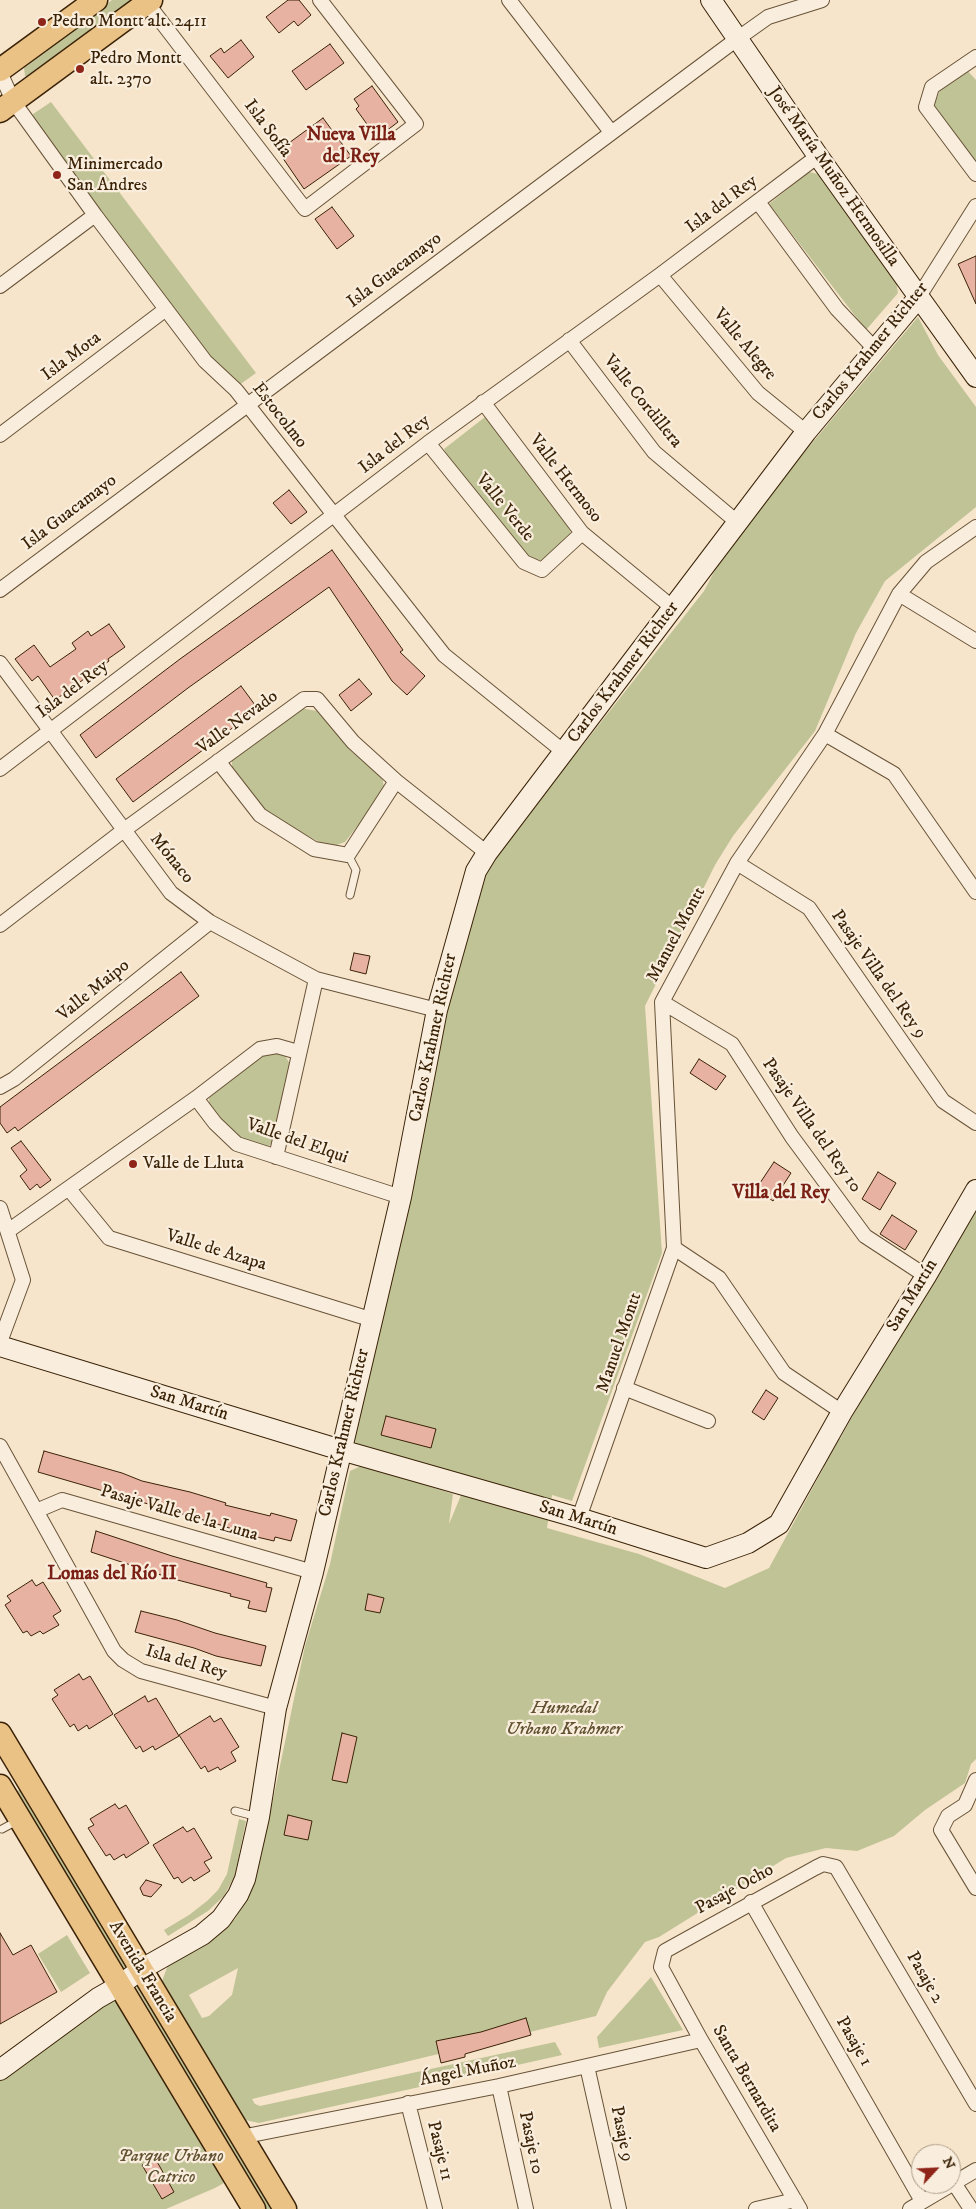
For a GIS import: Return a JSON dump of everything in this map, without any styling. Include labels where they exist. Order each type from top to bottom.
[{"type":"main road","points":[[0,71],[96,0]]},
{"type":"main road","points":[[6,106],[149,1]]},
{"type":"main road","name":"Avenida Francia","points":[[0,1734],[9,1770],[140,1970],[285,2209]]},
{"type":"main road","name":"Avenida Francia","points":[[0,1786],[10,1816],[119,1986],[254,2209]]},
{"type":"street","name":"Isla Sofía","points":[[149,1],[305,210],[416,124],[320,0]]},
{"type":"street","points":[[509,0],[611,132]]},
{"type":"street","name":"José María Muñoz Hermosilla","points":[[711,0],[818,156],[976,377]]},
{"type":"street","name":"Isla Guacamayo","points":[[0,590],[737,39],[768,17],[822,0]]},
{"type":"street","points":[[976,57],[932,87],[926,107],[976,174]]},
{"type":"street","name":"Estocolmo","points":[[0,71],[6,106],[95,215],[205,361],[236,390],[444,655],[564,752]]},
{"type":"street","name":"Isla del Rey","points":[[0,769],[428,443],[660,275],[818,156]]},
{"type":"street","points":[[758,202],[837,309],[875,349]]},
{"type":"street","name":"Carlos Krahmer Richter","points":[[0,2070],[98,1998],[119,1986],[140,1970],[202,1935],[230,1909],[245,1880],[259,1817],[276,1708],[313,1572],[373,1320],[401,1197],[437,1010],[476,871],[487,853],[806,432],[911,309],[976,206]]},
{"type":"street","points":[[0,286],[95,215]]},
{"type":"street","name":"Valle Alegre","points":[[660,275],[758,393],[806,432]]},
{"type":"street","name":"Isla Mota","points":[[0,435],[166,309]]},
{"type":"street","name":"Valle Cordillera","points":[[569,340],[654,452],[737,522]]},
{"type":"street","name":"Valle Hermoso","points":[[483,402],[582,533],[673,608]]},
{"type":"street","name":"Valle Verde","points":[[428,443],[524,562],[542,570],[582,533]]},
{"type":"street","name":"Manuel Montt","points":[[579,1518],[674,1248],[662,1002],[737,862],[826,734],[899,594],[926,562],[976,527]]},
{"type":"street","points":[[899,594],[976,641]]},
{"type":"street","name":"Mónaco","points":[[0,663],[171,892],[210,922],[316,979],[437,1010]]},
{"type":"street","name":"Valle Nevado","points":[[0,925],[124,830],[304,699],[317,699],[353,742],[396,781],[487,853]]},
{"type":"street","points":[[826,734],[894,774],[976,892]]},
{"type":"street","points":[[218,761],[260,815],[314,849],[348,855],[396,781]]},
{"type":"street","name":"Pasaje Villa del Rey 9","points":[[737,862],[809,908],[942,1101],[976,1123]]},
{"type":"street","name":"Valle Maipo","points":[[0,1087],[14,1078],[210,922]]},
{"type":"street","points":[[276,1157],[298,1052],[316,979]]},
{"type":"street","name":"Pasaje Villa del Rey 10","points":[[662,1002],[732,1044],[792,1137],[865,1236],[926,1276]]},
{"type":"street","points":[[8,1231],[196,1098],[260,1049],[277,1046],[298,1052]]},
{"type":"street","name":"Valle del Elqui","points":[[196,1098],[216,1124],[238,1144],[401,1197]]},
{"type":"street","name":"Valle de Azapa","points":[[68,1189],[109,1238],[373,1320]]},
{"type":"street","name":"San Martín","points":[[0,1346],[341,1450],[579,1518],[706,1558],[748,1543],[779,1524],[842,1412],[926,1276],[976,1190]]},
{"type":"street","points":[[0,1208],[24,1280],[0,1342]]},
{"type":"street","points":[[674,1248],[719,1278],[784,1373],[842,1412]]},
{"type":"street","points":[[624,1388],[708,1421]]},
{"type":"street","name":"Isla del Rey","points":[[0,1446],[114,1651],[123,1660],[133,1667],[150,1674],[276,1708]]},
{"type":"street","name":"Pasaje Valle de la Luna","points":[[36,1511],[62,1500],[313,1572]]},
{"type":"street","points":[[976,1780],[964,1805],[948,1816],[941,1830],[976,1888]]},
{"type":"street","name":"Pasaje Ocho","points":[[661,1967],[665,1951],[751,1902],[823,1864],[830,1865],[839,1871]]},
{"type":"street","name":"Pasaje 2","points":[[839,1871],[976,2104]]},
{"type":"street","name":"Pasaje 1","points":[[751,1902],[922,2201]]},
{"type":"street","name":"Santa Bernardita","points":[[661,1967],[700,2040],[798,2204]]},
{"type":"street","name":"Ángel Muñoz","points":[[241,2137],[499,2086],[700,2040]]},
{"type":"street","name":"Pasaje 9","points":[[587,2066],[618,2209]]},
{"type":"street","name":"Pasaje 10","points":[[499,2086],[526,2209]]},
{"type":"street","name":"Pasaje 11","points":[[408,2103],[435,2209]]},
{"type":"street","points":[[961,2179],[976,2170]]},
{"type":"street","points":[[910,2209],[934,2194]]},
{"type":"street","points":[[961,2194],[971,2209]]},
{"type":"street","points":[[756,2209],[798,2204]]},
{"type":"lane","points":[[348,855],[356,870],[350,895]]},
{"type":"lane","points":[[235,1811],[259,1817]]},
{"type":"green space","points":[[112,0],[137,0],[32,78],[25,76],[24,68]]},
{"type":"green space","points":[[966,69],[976,80],[976,167],[933,107],[941,88]]},
{"type":"green space","points":[[51,102],[256,373],[231,391],[34,124],[33,114]]},
{"type":"green space","points":[[809,172],[818,174],[896,281],[898,293],[866,330],[769,204]]},
{"type":"green space","points":[[918,317],[938,355],[976,407],[976,507],[885,581],[856,633],[815,731],[733,836],[715,865],[645,1006],[662,1253],[572,1501],[552,1495],[547,1528],[639,1554],[725,1588],[769,1568],[824,1467],[822,1465],[838,1439],[840,1439],[889,1349],[976,1203],[976,1759],[971,1764],[965,1783],[925,1810],[894,1836],[857,1851],[826,1848],[786,1858],[659,1937],[645,1942],[607,1992],[596,2016],[252,2099],[255,2104],[260,2106],[555,2042],[562,2055],[259,2123],[245,2120],[235,2103],[215,2108],[275,2209],[264,2209],[185,2115],[224,2183],[215,2188],[166,2209],[0,2209],[0,2080],[105,2002],[118,2001],[141,2040],[162,2032],[133,1982],[138,1979],[187,2023],[162,1981],[168,1965],[235,1919],[246,1900],[261,1857],[305,1646],[330,1564],[350,1471],[363,1465],[453,1494],[449,1524],[467,1481],[357,1445],[353,1438],[446,1010],[484,871],[704,591],[732,538]],"holes":[[[238,1968],[232,1995],[209,2016],[202,2018],[189,1995]]]},
{"type":"green space","points":[[485,417],[571,529],[569,540],[544,561],[524,557],[448,457],[444,449]]},
{"type":"green space","points":[[300,708],[317,711],[352,752],[382,777],[385,791],[345,842],[334,846],[323,844],[268,814],[232,768],[232,758]]},
{"type":"green space","points":[[264,1053],[284,1054],[290,1064],[274,1142],[266,1148],[237,1139],[209,1108],[209,1094]]},
{"type":"green space","points":[[24,1788],[130,1966],[122,1971],[16,1795],[19,1789]]},
{"type":"green space","points":[[239,1819],[246,1821],[235,1875],[224,1896],[208,1911],[168,1936],[164,1930],[189,1915],[218,1890],[227,1874]]},
{"type":"green space","points":[[67,1935],[90,1973],[61,1992],[38,1954]]},
{"type":"green space","points":[[651,1977],[683,2030],[599,2048],[597,2037]]},
{"type":"building","points":[[288,0],[299,0],[311,15],[298,26],[294,21],[279,33],[266,17]]},
{"type":"building","points":[[241,40],[254,57],[228,78],[210,56],[221,48],[224,53]]},
{"type":"building","points":[[330,44],[344,63],[306,90],[292,71]]},
{"type":"building","points":[[372,86],[398,122],[377,138],[356,109],[359,106],[354,99]]},
{"type":"building","points":[[323,118],[351,156],[304,189],[278,151]]},
{"type":"building","points":[[332,207],[354,236],[337,249],[315,219]]},
{"type":"building","points":[[976,256],[976,304],[958,264]]},
{"type":"building","points":[[289,490],[307,512],[291,524],[273,503]]},
{"type":"building","points":[[332,550],[403,650],[400,652],[425,676],[407,695],[392,681],[329,587],[188,688],[96,758],[80,735],[180,659]]},
{"type":"building","points":[[109,624],[125,647],[108,659],[109,661],[55,700],[38,676],[32,681],[15,659],[34,645],[50,667],[76,649],[72,643],[88,631],[91,636]]},
{"type":"building","points":[[359,679],[372,694],[351,711],[339,695]]},
{"type":"building","points":[[241,686],[258,709],[133,802],[116,779]]},
{"type":"building","points":[[354,953],[370,956],[366,974],[350,970]]},
{"type":"building","points":[[181,972],[199,996],[18,1131],[15,1127],[7,1133],[0,1123],[0,1107]]},
{"type":"building","points":[[699,1059],[726,1076],[716,1090],[690,1073]]},
{"type":"building","points":[[21,1141],[51,1180],[40,1188],[37,1184],[30,1190],[20,1176],[27,1170],[11,1148]]},
{"type":"building","points":[[774,1162],[791,1173],[773,1201],[756,1189]]},
{"type":"building","points":[[878,1172],[896,1183],[880,1210],[862,1199]]},
{"type":"building","points":[[892,1215],[917,1231],[905,1250],[880,1234]]},
{"type":"building","points":[[766,1390],[778,1398],[764,1420],[752,1412]]},
{"type":"building","points":[[386,1416],[436,1429],[431,1448],[381,1435]]},
{"type":"building","points":[[44,1451],[122,1473],[142,1481],[190,1492],[226,1503],[225,1505],[270,1516],[271,1513],[297,1520],[291,1541],[275,1537],[274,1541],[244,1534],[224,1526],[38,1472]]},
{"type":"building","points":[[96,1531],[172,1556],[267,1583],[266,1587],[272,1588],[266,1612],[248,1608],[250,1601],[230,1596],[231,1594],[170,1578],[91,1552]]},
{"type":"building","points":[[32,1580],[36,1586],[43,1582],[61,1611],[53,1616],[59,1625],[43,1634],[40,1631],[31,1636],[27,1631],[23,1633],[5,1605],[11,1601],[7,1596]]},
{"type":"building","points":[[368,1594],[384,1598],[380,1613],[365,1610]]},
{"type":"building","points":[[141,1611],[266,1646],[261,1666],[216,1656],[135,1632]]},
{"type":"building","points":[[79,1674],[83,1680],[90,1676],[113,1714],[89,1729],[87,1725],[78,1731],[74,1724],[70,1727],[52,1699],[58,1695],[54,1690]]},
{"type":"building","points":[[145,1696],[148,1702],[156,1698],[179,1736],[155,1750],[153,1746],[143,1752],[140,1746],[136,1749],[114,1715]]},
{"type":"building","points":[[210,1716],[214,1722],[221,1718],[239,1747],[231,1752],[236,1761],[220,1770],[218,1767],[208,1772],[205,1766],[201,1769],[179,1735]]},
{"type":"building","points":[[342,1733],[357,1737],[347,1783],[332,1780]]},
{"type":"building","points":[[115,1804],[119,1809],[126,1805],[149,1843],[126,1858],[124,1854],[114,1860],[110,1854],[106,1856],[88,1828],[94,1825],[90,1819]]},
{"type":"building","points":[[288,1815],[312,1821],[308,1840],[284,1835]]},
{"type":"building","points":[[183,1827],[187,1832],[194,1828],[212,1858],[204,1862],[210,1871],[194,1881],[191,1877],[182,1883],[178,1877],[174,1879],[153,1845]]},
{"type":"building","points":[[146,1880],[162,1885],[151,1897],[143,1895],[140,1888]]},
{"type":"building","points":[[0,1933],[13,1955],[31,1945],[57,1992],[0,2024]]},
{"type":"building","points":[[526,2018],[531,2035],[441,2063],[436,2041],[481,2032]]},
{"type":"building","points":[[155,2158],[174,2192],[162,2199],[142,2165]]},
{"type":"place","name":"Pedro Montt alt. 2411","points":[[42,22]]},
{"type":"place","name":"Pedro Montt alt. 2370","points":[[80,69]]},
{"type":"place","name":"Minimercado San Andres","points":[[57,175]]},
{"type":"place","name":"Valle de Lluta","points":[[133,1164]]},
{"type":"district","name":"Nueva Villa del Rey","points":[[351,147]]},
{"type":"district","name":"Villa del Rey","points":[[781,1194]]},
{"type":"district","name":"Lomas del Río II","points":[[112,1575]]},
{"type":"park label","name":"Humedal Urbano Krahmer","points":[[564,1719]]},
{"type":"park label","name":"Parque Urbano Catrico","points":[[171,2167]]}]
